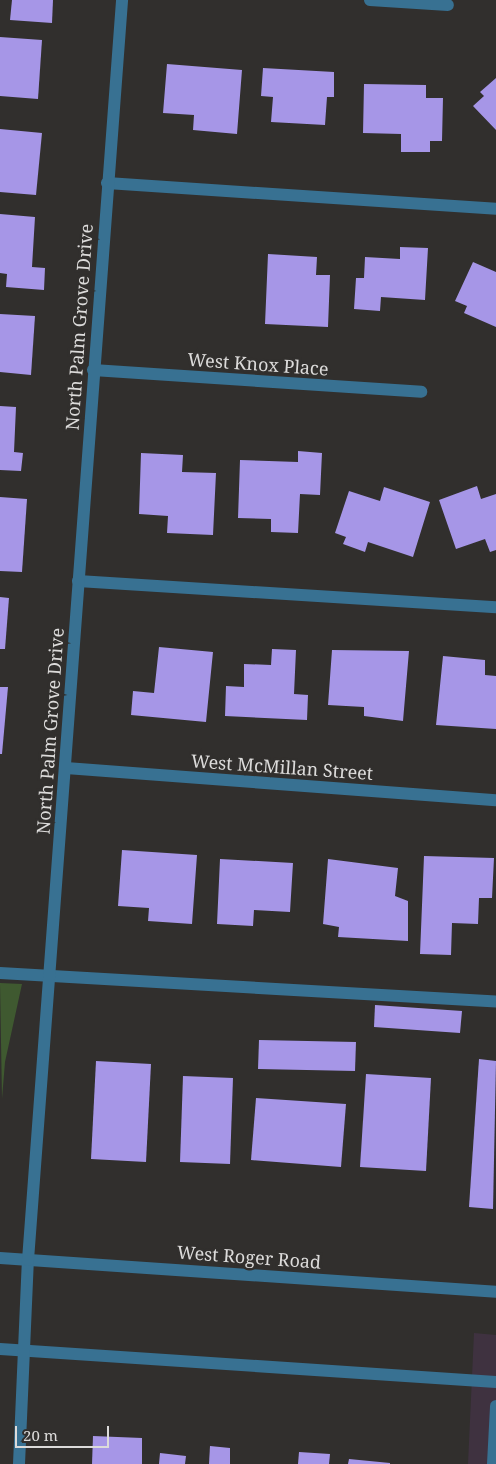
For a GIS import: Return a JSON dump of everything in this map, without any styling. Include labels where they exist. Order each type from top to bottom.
[{"type":"street","name":"North Palm Grove Drive","points":[[19,1464],[28,1260],[122,0]]},
{"type":"street","points":[[370,0],[448,5]]},
{"type":"street","points":[[107,183],[496,209]]},
{"type":"street","name":"West Knox Place","points":[[93,370],[421,392]]},
{"type":"street","points":[[78,581],[496,607]]},
{"type":"street","name":"West McMillan Street","points":[[66,768],[496,800]]},
{"type":"street","points":[[0,973],[496,1002]]},
{"type":"street","name":"West Roger Road","points":[[0,1258],[496,1292]]},
{"type":"street","points":[[0,1349],[496,1382]]},
{"type":"street","points":[[493,1464],[496,1406]]},
{"type":"shaded area","points":[[474,1333],[496,1335],[496,1464],[468,1464]]},
{"type":"green space","points":[[0,983],[22,984],[5,1062],[2,1099]]},
{"type":"building","points":[[12,0],[53,0],[52,23],[10,20]]},
{"type":"building","points":[[0,37],[42,40],[38,99],[0,96]]},
{"type":"building","points":[[167,64],[242,70],[237,134],[193,130],[194,115],[163,113]]},
{"type":"building","points":[[263,68],[334,72],[334,97],[327,97],[325,125],[271,122],[273,97],[261,96]]},
{"type":"building","points":[[496,78],[496,130],[473,106],[484,96],[480,92]]},
{"type":"building","points":[[364,84],[426,85],[426,98],[443,98],[442,141],[430,141],[430,152],[401,152],[401,134],[363,133]]},
{"type":"building","points":[[0,129],[42,133],[36,195],[0,192]]},
{"type":"building","points":[[0,214],[35,217],[32,267],[45,268],[44,290],[6,287],[7,274],[0,273]]},
{"type":"building","points":[[400,247],[428,248],[425,300],[381,297],[380,311],[354,309],[356,278],[364,278],[365,257],[400,259]]},
{"type":"building","points":[[268,254],[317,257],[316,275],[330,275],[328,327],[265,324]]},
{"type":"building","points":[[473,262],[496,272],[496,327],[464,313],[467,306],[455,301]]},
{"type":"building","points":[[0,314],[35,316],[31,375],[0,372]]},
{"type":"building","points":[[0,406],[16,407],[14,452],[23,453],[21,471],[0,470]]},
{"type":"building","points":[[298,451],[322,453],[320,495],[300,494],[298,533],[271,532],[271,519],[238,518],[240,460],[298,462]]},
{"type":"building","points":[[141,453],[183,455],[182,472],[216,473],[213,535],[167,533],[168,516],[139,514]]},
{"type":"building","points":[[477,486],[481,499],[496,494],[496,550],[490,552],[485,539],[456,549],[439,500]]},
{"type":"building","points":[[384,487],[430,502],[413,557],[368,542],[365,552],[343,544],[346,537],[335,533],[349,491],[380,501]]},
{"type":"building","points":[[0,497],[27,499],[22,572],[0,571]]},
{"type":"building","points":[[0,597],[9,598],[5,649],[0,649]]},
{"type":"building","points":[[159,647],[213,652],[206,722],[131,715],[133,691],[154,693]]},
{"type":"building","points":[[272,649],[296,650],[294,694],[308,695],[307,720],[225,716],[226,686],[244,687],[244,664],[271,665]]},
{"type":"building","points":[[332,650],[409,651],[403,721],[364,716],[364,707],[328,705]]},
{"type":"building","points":[[443,656],[485,660],[485,675],[496,676],[496,729],[436,725]]},
{"type":"building","points":[[0,687],[8,687],[2,754],[0,754]]},
{"type":"building","points":[[122,850],[197,855],[192,924],[148,921],[149,908],[118,906]]},
{"type":"building","points":[[424,856],[494,858],[492,898],[479,898],[478,924],[452,923],[451,955],[420,954]]},
{"type":"building","points":[[220,859],[293,863],[290,912],[254,910],[253,926],[217,924]]},
{"type":"building","points":[[328,859],[398,868],[395,896],[408,901],[408,941],[338,937],[339,927],[323,924]]},
{"type":"building","points":[[375,1005],[462,1011],[460,1033],[374,1027]]},
{"type":"building","points":[[259,1040],[356,1042],[355,1071],[258,1069]]},
{"type":"building","points":[[479,1059],[496,1061],[493,1209],[469,1207]]},
{"type":"building","points":[[96,1061],[151,1064],[146,1162],[91,1159]]},
{"type":"building","points":[[366,1074],[431,1078],[426,1171],[360,1167]]},
{"type":"building","points":[[183,1076],[233,1078],[230,1164],[180,1162]]},
{"type":"building","points":[[256,1098],[346,1104],[341,1167],[251,1160]]},
{"type":"building","points":[[93,1436],[142,1438],[142,1464],[92,1464]]},
{"type":"building","points":[[210,1446],[230,1448],[230,1464],[209,1464]]},
{"type":"building","points":[[299,1452],[330,1454],[329,1464],[298,1464]]},
{"type":"building","points":[[160,1453],[186,1456],[185,1464],[159,1464]]},
{"type":"building","points":[[349,1459],[390,1463],[390,1464],[348,1464]]}]
